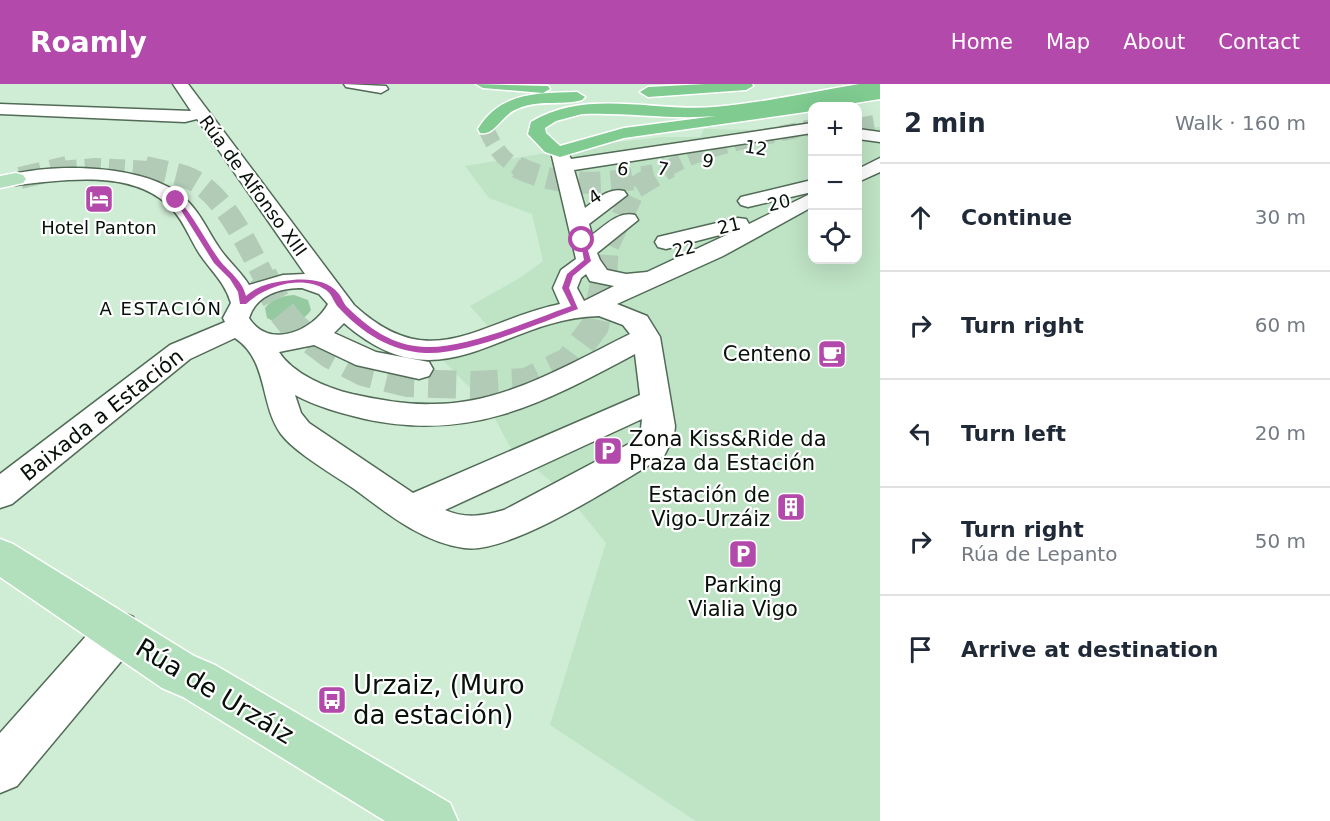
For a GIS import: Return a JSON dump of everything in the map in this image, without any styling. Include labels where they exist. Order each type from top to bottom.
[{"type":"highway","points":[[483,84],[586,92]]},
{"type":"highway","points":[[486,129],[490,118],[501,109],[537,99],[563,97],[692,98],[812,84]]},
{"type":"highway","points":[[633,92],[757,85]]},
{"type":"highway","points":[[880,85],[722,111],[675,113],[602,109],[558,114],[545,119],[537,126],[537,134],[562,159],[573,146],[607,138],[880,94]]},
{"type":"main road","name":"Rúa de Urzáiz","points":[[0,556],[178,672],[199,681],[432,821]]},
{"type":"street","name":"Rúa de Alfonso XIII","points":[[183,84],[200,114],[334,296],[376,336],[395,345],[424,350],[453,349],[584,307],[655,279],[752,232]]},
{"type":"street","points":[[351,84],[381,89]]},
{"type":"street","points":[[0,109],[185,117],[200,114]]},
{"type":"street","points":[[862,121],[880,119]]},
{"type":"street","points":[[635,164],[681,157],[698,146],[721,142],[780,133],[808,137]]},
{"type":"street","points":[[761,136],[808,137]]},
{"type":"street","points":[[741,139],[808,137]]},
{"type":"street","name":"12","points":[[721,142],[779,152]]},
{"type":"street","points":[[698,146],[757,155]]},
{"type":"street","name":"6","points":[[608,183],[635,164],[681,157],[737,159]]},
{"type":"street","points":[[562,159],[608,183]]},
{"type":"street","points":[[562,159],[580,230],[599,276],[626,281],[655,279]]},
{"type":"street","name":"9","points":[[657,160],[715,163]]},
{"type":"street","name":"7","points":[[608,183],[657,160]]},
{"type":"street","points":[[862,170],[880,162]]},
{"type":"street","points":[[8,180],[59,175],[136,180],[158,188],[176,200],[217,262],[233,278],[242,292],[245,322],[275,369],[283,411],[288,422],[298,432],[410,510],[442,526],[465,532],[487,531],[513,523],[652,447],[658,436],[659,426],[646,337],[638,323],[610,310],[584,307],[565,288],[580,230],[608,183]]},
{"type":"street","points":[[788,181],[808,177]]},
{"type":"street","points":[[580,230],[608,183]]},
{"type":"street","points":[[748,201],[808,187]]},
{"type":"street","name":"20","points":[[711,220],[808,196]]},
{"type":"street","points":[[752,232],[808,202]]},
{"type":"street","name":"21","points":[[666,242],[792,210]]},
{"type":"street","name":"22","points":[[617,266],[752,232]]},
{"type":"street","points":[[283,282],[307,282],[334,296],[338,316],[330,326],[317,335],[300,341],[282,343],[245,322],[253,293],[283,282]]},
{"type":"street","points":[[317,335],[348,353],[389,366],[430,370],[465,367],[546,339],[563,328],[584,307]]},
{"type":"street","name":"Baixada a Estación","points":[[0,494],[180,352],[245,322]]},
{"type":"street","points":[[275,369],[323,396],[382,414],[420,418],[463,415],[530,395],[646,337]]},
{"type":"street","points":[[410,510],[655,401]]},
{"type":"street","points":[[0,769],[118,632]]},
{"type":"shaded area","points":[[880,127],[880,821],[696,821],[550,725],[606,543],[567,495],[510,447],[490,409],[442,359],[496,335],[470,306],[520,278],[543,261],[532,214],[489,198],[465,166],[610,143],[663,137],[700,137],[704,129],[808,131],[808,264],[862,264],[862,128]]},
{"type":"shaded area","points":[[294,295],[308,300],[311,310],[307,315],[291,323],[279,323],[267,318],[265,308],[271,302]]},
{"type":"tunnel","points":[[862,125],[880,122]]},
{"type":"tunnel","points":[[667,169],[701,153],[808,128]]},
{"type":"tunnel","points":[[486,129],[499,152],[517,167]]},
{"type":"tunnel","points":[[61,169],[95,166],[151,169]]},
{"type":"tunnel","points":[[20,178],[67,167]]},
{"type":"tunnel","points":[[145,167],[191,179],[203,186],[234,222],[264,277]]},
{"type":"tunnel","points":[[517,167],[550,179],[584,183],[619,181],[654,175]]},
{"type":"tunnel","points":[[606,277],[608,246],[636,187],[669,167]]},
{"type":"tunnel","points":[[263,275],[282,312],[294,327],[331,355],[363,372],[407,383],[474,385],[526,382],[569,361],[595,326],[606,275]]},
{"type":"place","name":"Hotel Panton","points":[[99,199]]},
{"type":"place","name":"Centeno","points":[[832,354]]},
{"type":"place","name":"Zona Kiss&Ride da Praza da Estación","points":[[608,451]]},
{"type":"place","name":"Estación de Vigo-Urzáiz","points":[[791,507]]},
{"type":"place","name":"Parking Vialia Vigo","points":[[743,554]]},
{"type":"place","name":"Urzaiz, (Muro da estación)","points":[[332,700]]},
{"type":"district","name":"A ESTACIÓN","points":[[161,309]]},
{"type":"route","points":[[176,200],[217,262],[233,278],[242,292],[243,302],[253,293],[267,286],[299,281],[315,283],[337,295],[340,305],[376,336],[395,345],[424,350],[453,349],[575,308],[565,288],[570,275],[588,261],[582,240]]}]
